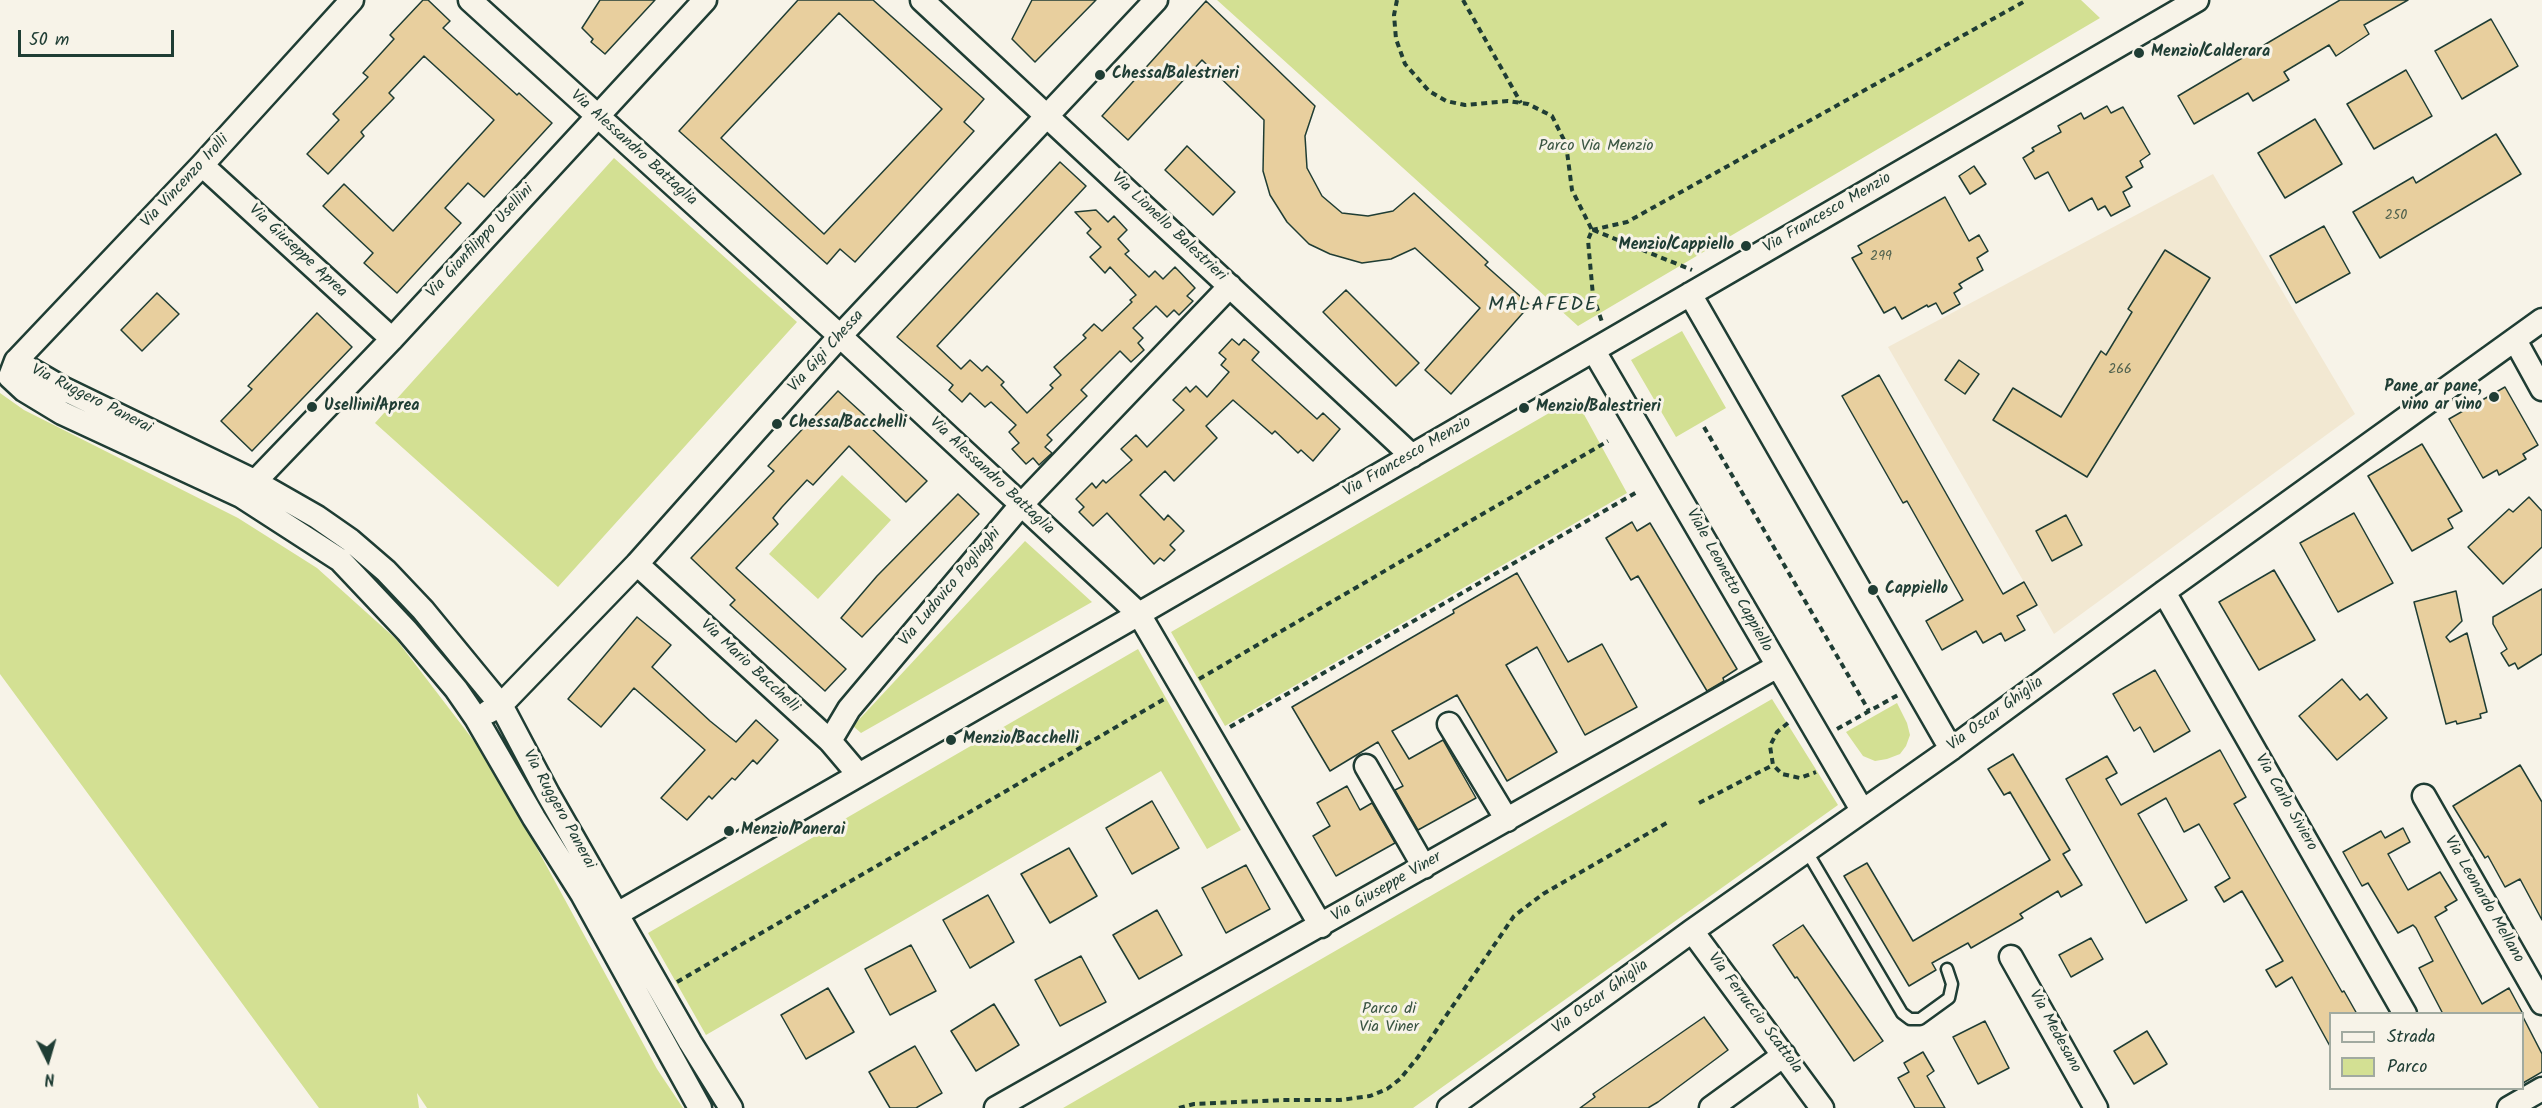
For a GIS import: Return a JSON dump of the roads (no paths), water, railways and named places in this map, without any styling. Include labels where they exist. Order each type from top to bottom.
[{"type":"street","name":"Via Vincenzo Irolli","points":[[16,361],[202,165],[352,0]]},
{"type":"street","name":"Via Alessandro Battaglia","points":[[470,0],[840,336],[1138,614],[1321,926]]},
{"type":"street","name":"Via Gianfilippo Usellini","points":[[248,489],[392,339],[705,0]]},
{"type":"street","name":"Via Lionello Balestrieri","points":[[922,0],[1412,456]]},
{"type":"street","name":"Via Gigi Chessa","points":[[501,705],[637,564],[840,336],[1156,0]]},
{"type":"street","name":"Via Francesco Menzio","points":[[607,917],[1601,347],[2197,0]]},
{"type":"street","name":"Via Giuseppe Aprea","points":[[202,165],[392,339]]},
{"type":"street","name":"Via Ludovico Pogliaghi","points":[[830,741],[849,710],[1021,506],[1230,286]]},
{"type":"street","points":[[1690,294],[1951,749]]},
{"type":"street","name":"Via Oscar Ghiglia","points":[[1449,1108],[1692,931],[1951,749],[2164,592],[2542,320]]},
{"type":"street","points":[[2515,340],[2542,389]]},
{"type":"street","name":"Viale Leonetto Cappiello","points":[[1601,347],[1673,484],[1776,667],[1862,810]]},
{"type":"street","name":"Via Ruggero Panerai","points":[[16,361],[10,377],[24,390],[62,413],[317,517],[350,540],[386,572],[423,610],[501,705],[700,1108]]},
{"type":"street","name":"Via Ruggero Panerai","points":[[248,489],[340,560],[407,630],[456,689],[476,718],[534,818],[661,992],[731,1108]]},
{"type":"street","name":"Via Mario Bacchelli","points":[[637,564],[830,741],[858,774]]},
{"type":"street","name":"Via Carlo Siviero","points":[[2164,592],[2404,1012]]},
{"type":"street","name":"Via Giuseppe Viner","points":[[996,1108],[1776,667]]},
{"type":"street","points":[[476,718],[501,705]]},
{"type":"street","points":[[1449,724],[1507,820]]},
{"type":"street","points":[[1366,765],[1424,867]]},
{"type":"street","name":"Via Leonardo Mellano","points":[[2424,796],[2542,1003]]},
{"type":"street","name":"Via Ferruccio Scattola","points":[[1692,931],[1819,1103]]},
{"type":"street","name":"Via Medesano","points":[[2011,957],[2096,1108]]},
{"type":"street","points":[[1711,1108],[1784,1055]]},
{"type":"street","points":[[2509,1108],[2542,1089]]},
{"type":"lane","points":[[1806,850],[1902,1013],[1910,1019],[1920,1019],[1949,998],[1952,984],[1947,969]]},
{"type":"place","name":"Menzio/Calderara","points":[[2139,53]]},
{"type":"place","name":"Chessa/Balestrieri","points":[[1100,75]]},
{"type":"place","name":"Menzio/Cappiello","points":[[1746,246]]},
{"type":"place","name":"Pane ar pane, vino ar vino","points":[[2494,397]]},
{"type":"place","name":"Usellini/Aprea","points":[[312,407]]},
{"type":"place","name":"Menzio/Balestrieri","points":[[1524,408]]},
{"type":"place","name":"Chessa/Bacchelli","points":[[777,424]]},
{"type":"place","name":"Cappiello","points":[[1873,590]]},
{"type":"place","name":"Menzio/Bacchelli","points":[[951,740]]},
{"type":"place","name":"Menzio/Panerai","points":[[729,831]]},
{"type":"district","name":"MALAFEDE","points":[[1543,307]]},
{"type":"park label","name":"Parco Via Menzio","points":[[1596,147]]},
{"type":"park label","name":"Parco di Via Viner","points":[[1389,1019]]}]
